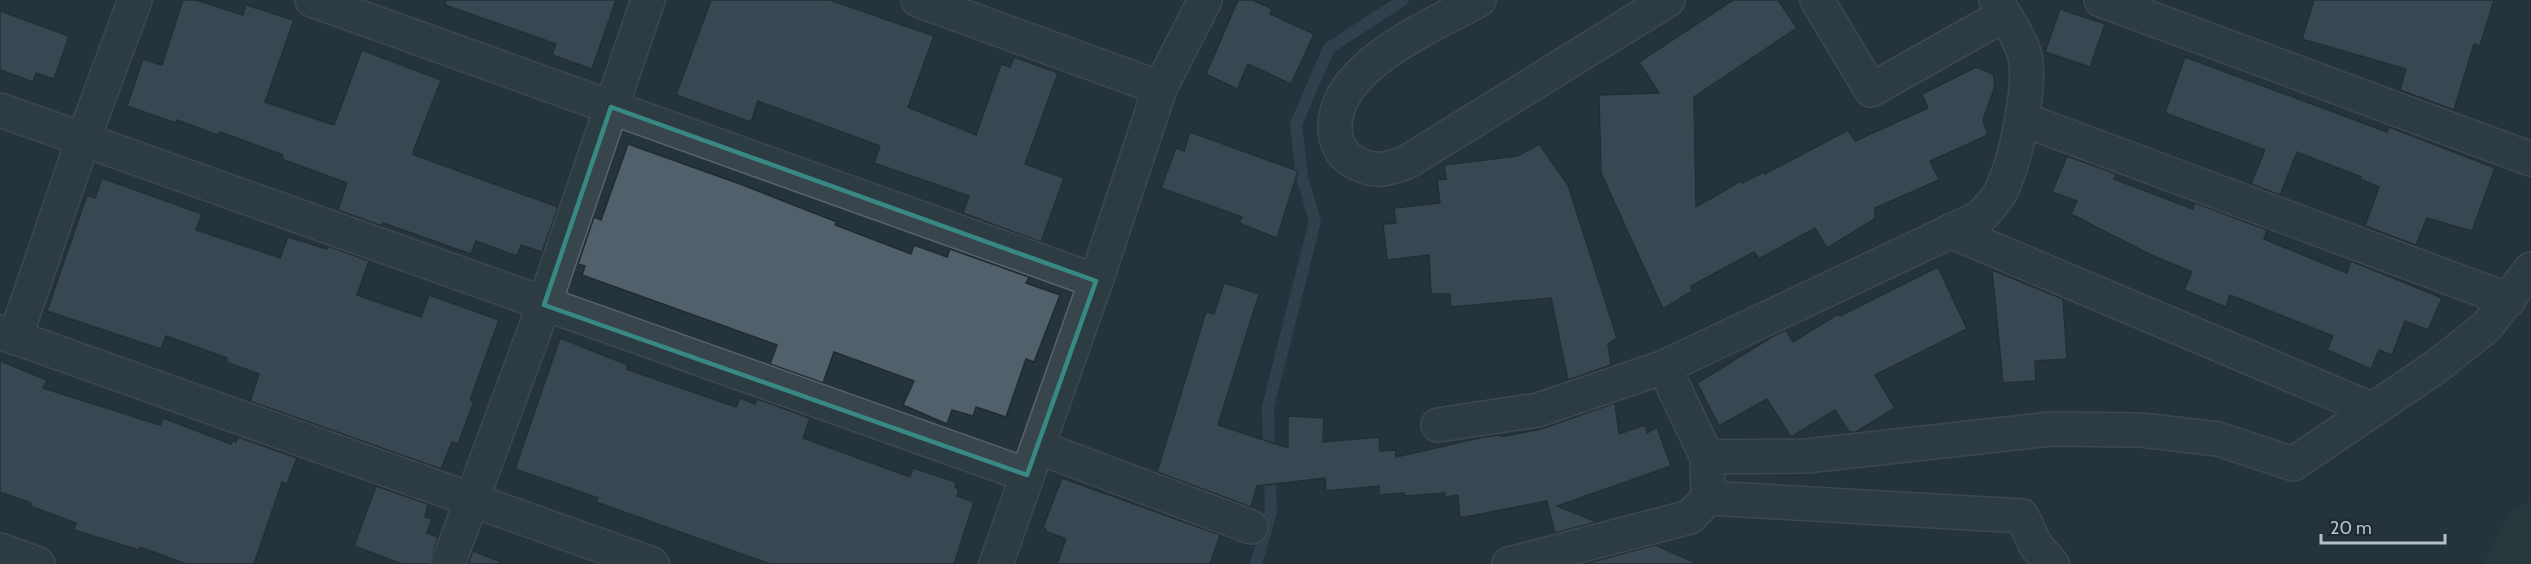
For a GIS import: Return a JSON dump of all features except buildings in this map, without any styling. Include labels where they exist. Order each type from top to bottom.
[{"type":"street","points":[[135,0],[7,335],[652,564]]},
{"type":"street","points":[[312,0],[1096,281]]},
{"type":"street","points":[[448,564],[544,305],[648,0]]},
{"type":"street","points":[[918,0],[1160,88]]},
{"type":"street","points":[[996,564],[1096,281],[1160,88],[1205,0]]},
{"type":"street","points":[[1479,0],[1372,60],[1344,91],[1335,115],[1334,135],[1347,157],[1366,169],[1389,169],[1407,162],[1668,0]]},
{"type":"street","points":[[1438,424],[1538,410],[1664,367],[1979,218],[2000,192],[2022,119],[2026,86],[2024,53],[2000,8],[1871,90],[1817,0]]},
{"type":"street","points":[[2101,0],[2531,159]]},
{"type":"street","points":[[0,110],[544,305],[1032,461],[1251,527]]},
{"type":"street","points":[[2022,119],[2509,300]]},
{"type":"street","points":[[1950,231],[2371,409]]},
{"type":"street","points":[[1707,457],[1806,456],[2051,429],[2130,430],[2218,439],[2293,464],[2437,366],[2486,327],[2531,269]]},
{"type":"street","points":[[1509,564],[1690,517],[1708,498],[1707,457],[1664,367]]},
{"type":"street","points":[[1708,498],[2022,516],[2036,546],[2052,564]]},
{"type":"street","points":[[0,550],[38,564]]},
{"type":"highlighted area","points":[[611,107],[1096,281],[1027,475],[544,305]]},
{"type":"green space","points":[[2531,501],[2531,564],[2483,564],[2509,513]]},
{"type":"waterway","points":[[1256,564],[1271,512],[1268,407],[1315,221],[1302,177],[1296,124],[1329,48],[1403,0]]}]
